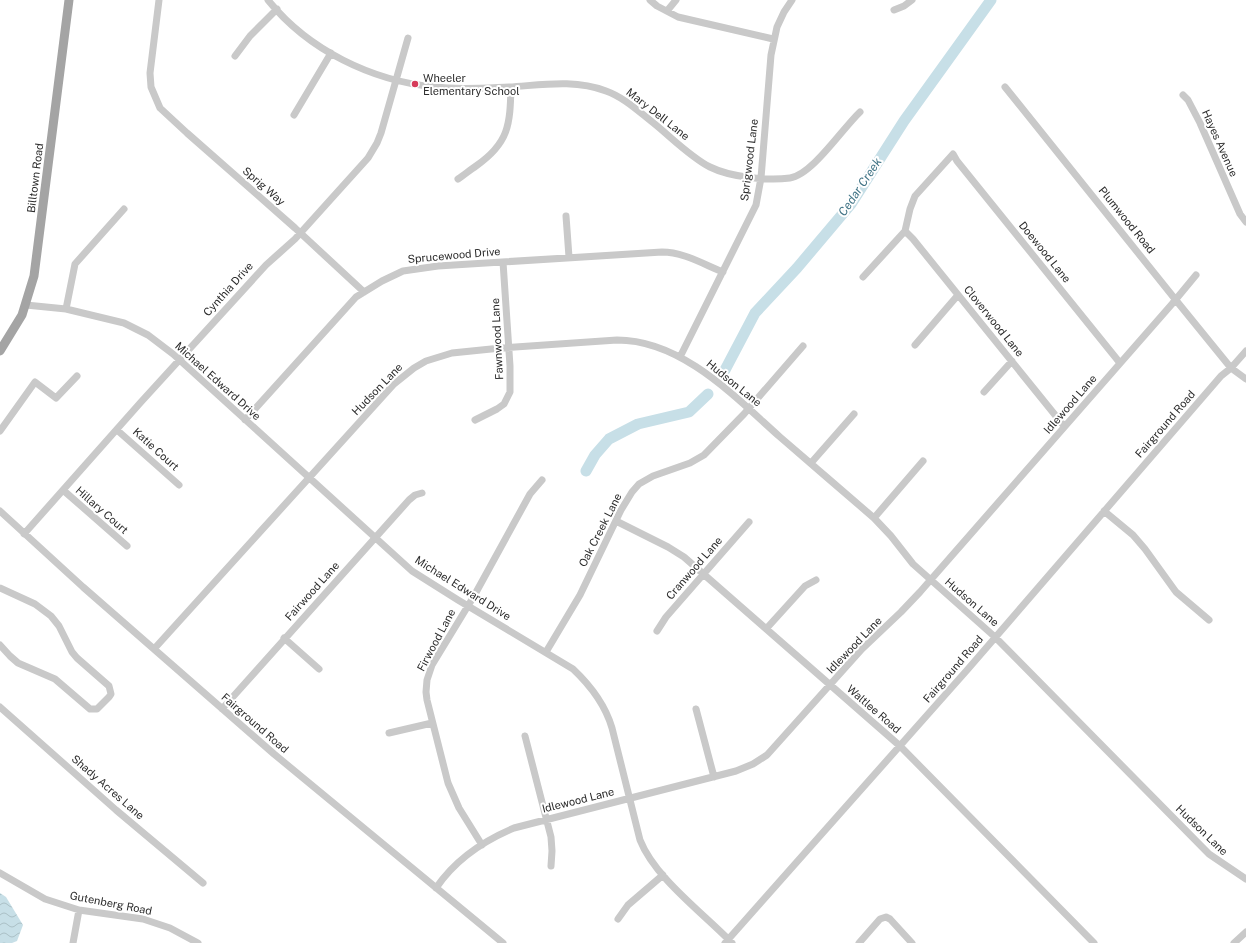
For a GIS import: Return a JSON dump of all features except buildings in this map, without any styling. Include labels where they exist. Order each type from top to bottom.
[{"type":"main road","name":"Billtown Road","points":[[0,351],[16,326],[26,305],[33,282],[69,0]]},
{"type":"street","name":"Sprig Way","points":[[159,0],[150,74],[154,94],[160,108],[347,275],[364,292]]},
{"type":"street","name":"Mary Dell Lane","points":[[268,0],[298,29],[331,53],[364,70],[396,80],[434,87],[511,87],[567,83],[584,85],[606,91],[626,101],[696,158],[710,167],[740,175],[761,178],[789,178],[800,175],[816,161],[860,112]]},
{"type":"street","points":[[650,0],[678,17],[774,40]]},
{"type":"street","points":[[667,11],[676,0]]},
{"type":"street","name":"Sprigwood Lane","points":[[680,357],[752,215],[758,199],[771,56],[780,21],[792,0]]},
{"type":"street","points":[[894,10],[904,6],[912,0]]},
{"type":"street","points":[[235,56],[250,36],[276,9]]},
{"type":"street","name":"Cynthia Drive","points":[[24,534],[179,360],[266,265],[300,233],[357,171],[372,152],[381,133],[408,38]]},
{"type":"street","points":[[294,115],[331,53]]},
{"type":"street","points":[[458,179],[490,155],[502,141],[508,126],[511,87]]},
{"type":"street","name":"Plumwood Road","points":[[1005,87],[1232,368]]},
{"type":"street","name":"Hayes Avenue","points":[[1183,95],[1188,100],[1200,123],[1234,202],[1246,222]]},
{"type":"street","name":"Doewood Lane","points":[[905,231],[910,208],[915,196],[953,154],[957,161],[1120,363]]},
{"type":"street","points":[[66,309],[74,268],[78,260],[124,208]]},
{"type":"street","points":[[566,216],[569,257]]},
{"type":"street","points":[[863,277],[905,231]]},
{"type":"street","name":"Cloverwood Lane","points":[[905,231],[1064,426]]},
{"type":"street","name":"Sprucewood Drive","points":[[245,420],[356,298],[382,281],[403,271],[438,266],[669,252],[684,256],[723,272]]},
{"type":"street","name":"Fawnwood Lane","points":[[474,420],[497,409],[504,404],[509,396],[511,384],[503,262]]},
{"type":"street","name":"Idlewood Lane","points":[[436,888],[456,864],[499,834],[514,828],[746,768],[767,755],[862,650],[901,612],[930,580],[1176,300],[1196,275]]},
{"type":"street","points":[[915,345],[958,295]]},
{"type":"street","name":"Michael Edward Drive","points":[[26,305],[66,309],[114,320],[130,325],[148,335],[179,360],[412,571],[467,606],[546,652],[573,670],[587,682],[606,712],[612,728],[640,840],[645,851],[663,875],[728,942]]},
{"type":"street","name":"Hudson Lane","points":[[154,649],[394,384],[414,368],[443,354],[476,350],[630,340],[653,345],[680,357],[703,371],[874,518],[891,536],[913,564],[995,637],[1209,854],[1246,879]]},
{"type":"street","name":"Oak Creek Lane","points":[[546,652],[580,595],[625,502],[639,484],[653,476],[690,463],[704,455],[748,409],[803,346]]},
{"type":"street","name":"Fairground Road","points":[[728,942],[1221,376],[1232,368],[1246,351]]},
{"type":"street","points":[[984,392],[1012,361]]},
{"type":"street","points":[[1232,368],[1246,379]]},
{"type":"street","points":[[0,431],[35,382],[56,398],[77,376]]},
{"type":"street","points":[[811,463],[854,414]]},
{"type":"street","name":"Katie Court","points":[[117,430],[179,485]]},
{"type":"street","points":[[874,518],[923,461]]},
{"type":"street","name":"Firwood Lane","points":[[482,845],[459,808],[452,793],[441,760],[426,692],[427,680],[430,671],[530,494],[542,480]]},
{"type":"street","name":"Hillary Court","points":[[63,490],[127,546]]},
{"type":"street","name":"Fairwood Lane","points":[[222,709],[409,500],[415,495],[422,493]]},
{"type":"street","name":"Fairground Road","points":[[0,511],[24,534],[274,754],[503,943]]},
{"type":"street","points":[[1104,511],[1133,535],[1176,592],[1209,620]]},
{"type":"street","name":"Waltlee Road","points":[[616,521],[668,546],[684,557],[831,685],[900,746],[1094,943]]},
{"type":"street","name":"Cranwood Lane","points":[[657,631],[666,617],[749,522]]},
{"type":"street","points":[[766,629],[805,586],[816,580]]},
{"type":"street","points":[[0,588],[34,604],[51,616],[59,626],[68,645],[77,658],[109,686],[111,690],[109,697],[97,709],[90,709],[55,679],[18,662],[0,645]]},
{"type":"street","points":[[284,638],[319,669]]},
{"type":"street","name":"Shady Acres Lane","points":[[0,707],[116,810],[203,883]]},
{"type":"street","points":[[696,709],[714,777]]},
{"type":"street","points":[[390,733],[432,723]]},
{"type":"street","points":[[525,736],[551,837],[551,866]]},
{"type":"street","name":"Gutenberg Road","points":[[0,873],[45,899],[79,910],[143,919],[170,928],[198,943]]},
{"type":"street","points":[[618,920],[628,905],[663,875]]},
{"type":"street","points":[[73,943],[79,910]]},
{"type":"street","points":[[859,943],[880,919],[886,917],[890,919],[912,943]]},
{"type":"street","points":[[1234,943],[1246,932]]},
{"type":"water","points":[[0,893],[6,897],[23,925],[17,941],[12,943],[0,943]]},
{"type":"waterway","name":"Cedar Creek","points":[[725,370],[755,313],[797,268],[851,204],[904,121],[991,0]]},
{"type":"waterway","name":"Cedar Creek","points":[[586,471],[595,455],[609,439],[638,424],[689,412],[708,394]]},
{"type":"place","name":"Wheeler Elementary School","points":[[415,84]]}]
